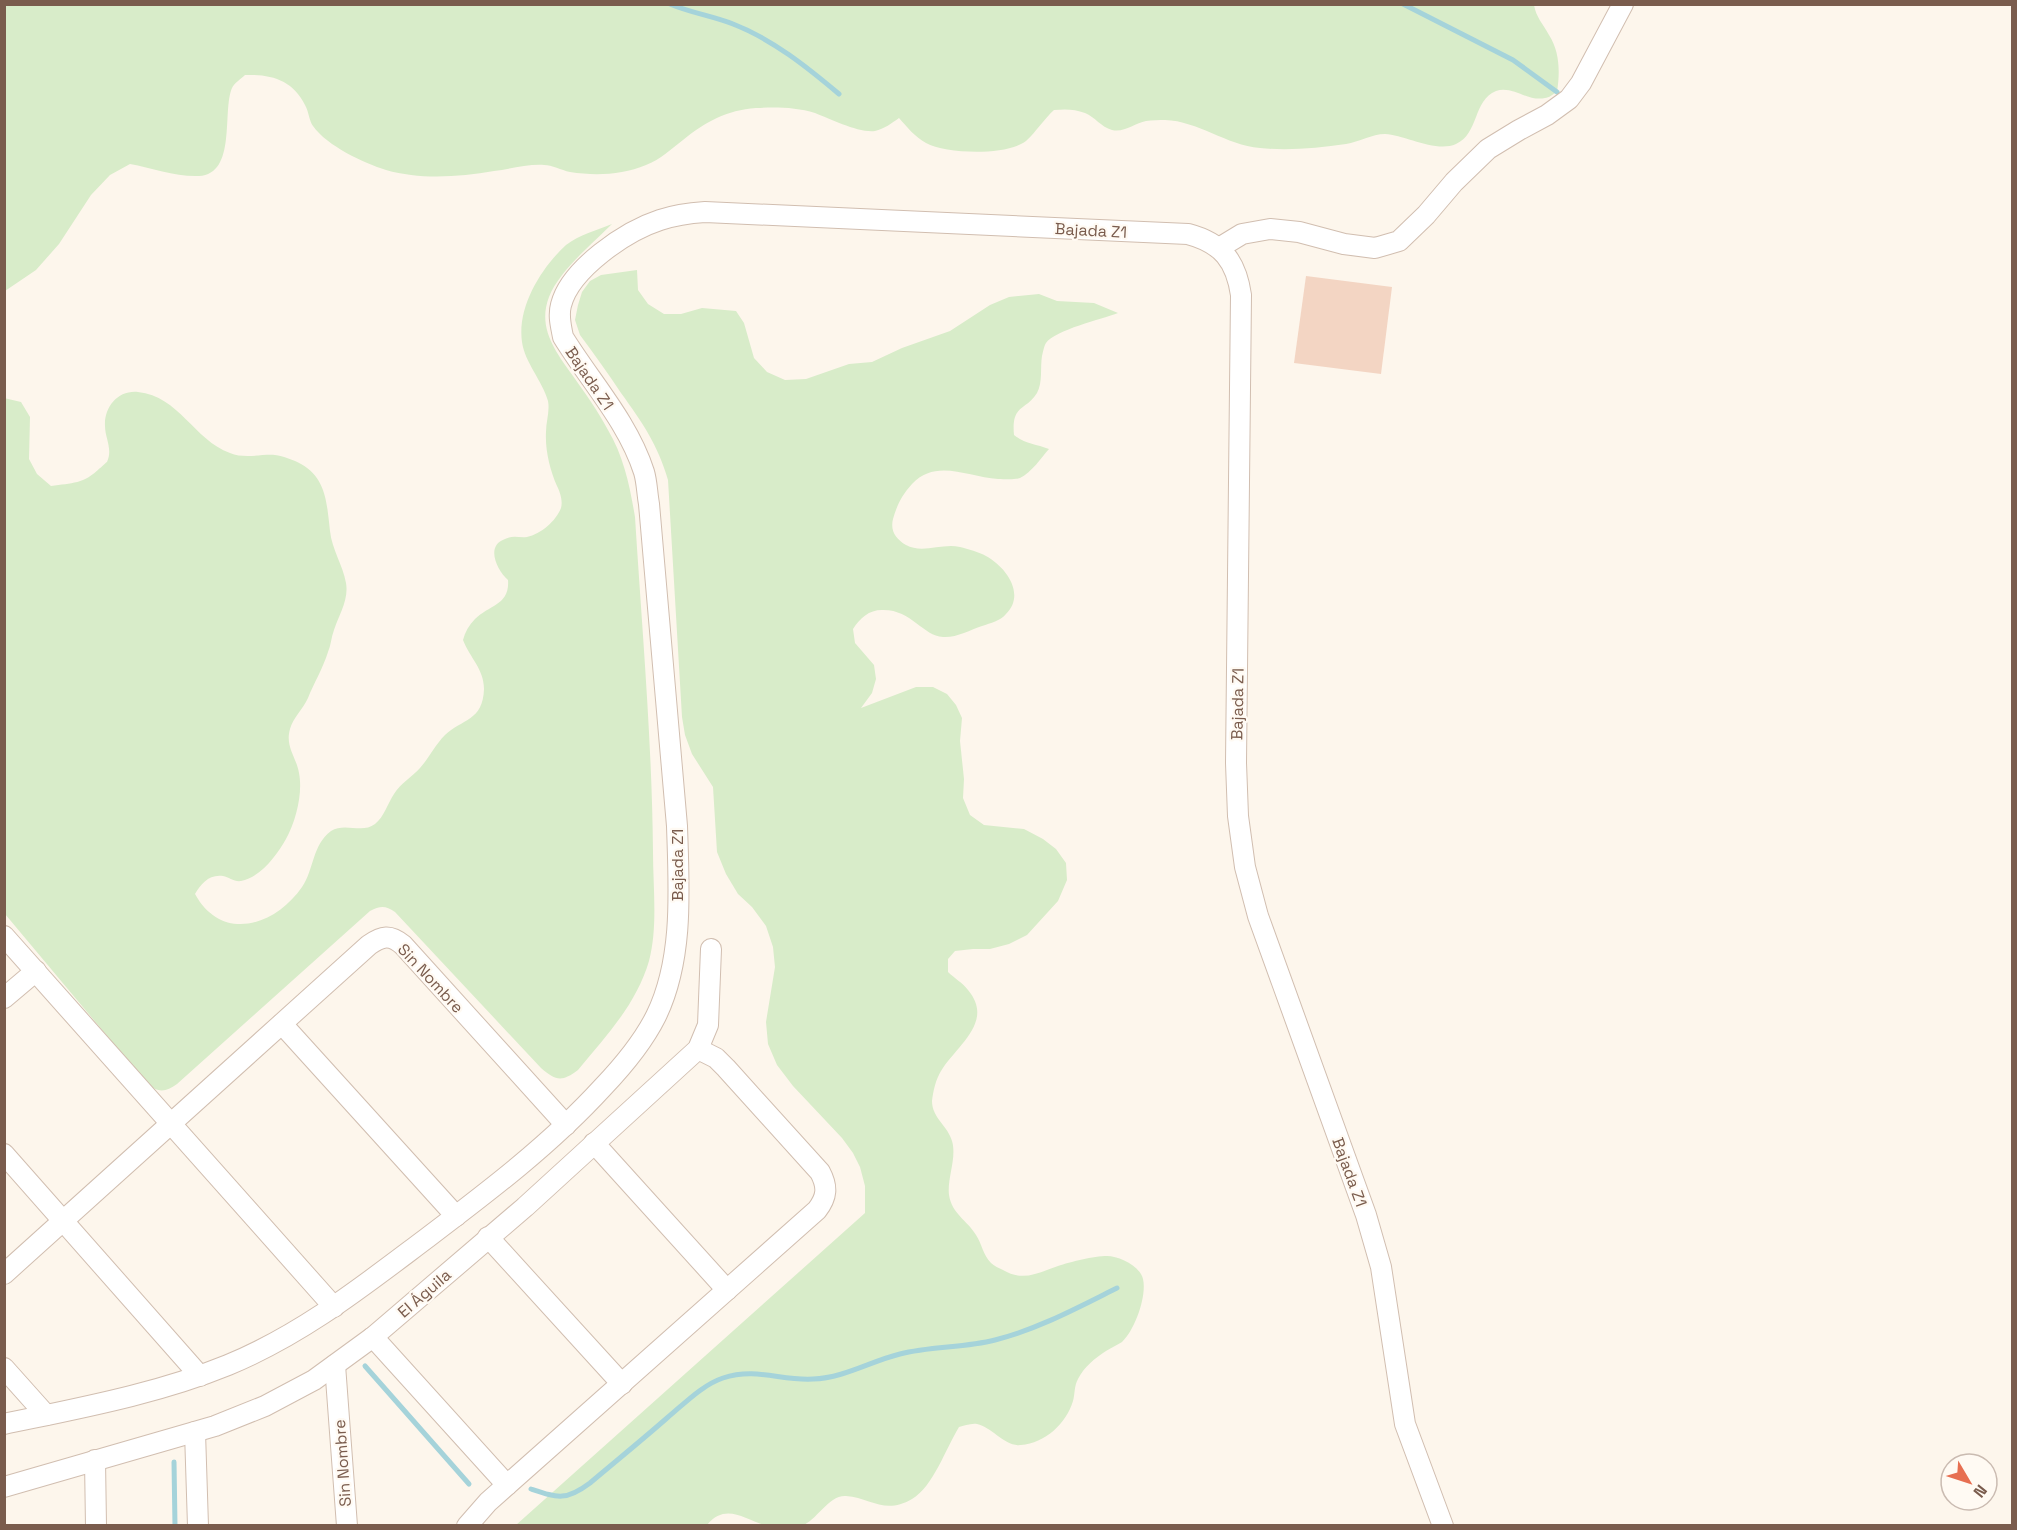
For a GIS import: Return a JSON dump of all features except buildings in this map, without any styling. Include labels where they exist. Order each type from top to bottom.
[{"type":"street","points":[[1219,248],[1242,234],[1270,229],[1299,232],[1344,244],[1375,248],[1399,242],[1488,149],[1547,116],[1569,99],[1581,83],[1623,4]]},
{"type":"street","name":"Bajada Z1","points":[[566,1125],[618,1071],[656,1017],[666,990],[675,950],[678,865],[676,815],[645,474],[623,426],[563,337],[560,320],[561,304],[569,286],[582,270],[602,253],[632,233],[658,220],[681,214],[705,212],[1188,234],[1204,238],[1219,248],[1230,261],[1238,276],[1241,295],[1236,763],[1238,816],[1245,867],[1258,916],[1366,1215],[1381,1267],[1405,1424],[1443,1526]]},
{"type":"street","name":"Sin Nombre","points":[[4,1274],[369,945],[388,936],[403,945],[566,1125]]},
{"type":"street","points":[[6,941],[36,971],[334,1307]]},
{"type":"street","name":"El Águila","points":[[4,1487],[195,1432],[265,1406],[335,1365],[373,1337],[489,1237],[698,1049],[708,1025],[711,949]]},
{"type":"street","points":[[4,998],[36,971]]},
{"type":"street","points":[[282,1024],[456,1216]]},
{"type":"street","points":[[467,1526],[488,1502],[824,1202],[825,1181],[820,1172],[726,1068],[716,1059],[698,1049]]},
{"type":"street","points":[[4,1424],[133,1396],[200,1376],[268,1347],[303,1328],[334,1307],[518,1168],[566,1125]]},
{"type":"street","points":[[594,1143],[727,1290]]},
{"type":"street","points":[[4,1154],[200,1376]]},
{"type":"street","points":[[489,1237],[622,1384]]},
{"type":"street","points":[[373,1337],[507,1485]]},
{"type":"street","name":"Sin Nombre","points":[[335,1365],[347,1526]]},
{"type":"street","points":[[4,1368],[46,1415]]},
{"type":"street","points":[[195,1432],[198,1526]]},
{"type":"street","points":[[94,1460],[96,1526]]},
{"type":"green space","points":[[5,5],[1534,5],[1557,55],[1559,70],[1557,92],[1539,99],[1508,90],[1496,91],[1483,102],[1469,133],[1456,144],[1448,146],[1430,145],[1385,134],[1325,147],[1260,148],[1235,142],[1177,121],[1148,121],[1116,131],[1105,127],[1085,113],[1062,109],[1054,110],[1026,141],[1017,146],[976,152],[935,147],[915,135],[899,118],[882,129],[868,131],[853,128],[808,111],[763,108],[735,111],[717,118],[656,160],[628,171],[589,174],[538,165],[467,175],[426,176],[386,170],[346,153],[319,133],[312,124],[300,96],[288,84],[272,77],[245,75],[232,88],[224,153],[219,165],[211,173],[199,176],[182,175],[130,164],[110,175],[91,195],[59,244],[36,270],[5,291]]},
{"type":"green space","points":[[612,224],[560,277],[549,297],[545,319],[550,339],[560,358],[596,409],[614,440],[626,472],[635,517],[649,726],[654,907],[652,948],[636,992],[619,1019],[578,1070],[568,1077],[555,1078],[541,1068],[395,912],[380,907],[370,911],[177,1084],[164,1090],[152,1087],[5,914],[4,398],[21,402],[30,417],[29,459],[37,474],[51,486],[83,480],[107,462],[109,448],[105,419],[107,412],[114,401],[131,392],[152,395],[165,401],[217,447],[241,456],[275,455],[288,458],[310,470],[321,485],[331,538],[345,576],[347,589],[324,664],[290,729],[289,741],[300,781],[296,815],[282,845],[262,870],[241,881],[223,876],[210,878],[195,894],[206,909],[219,919],[234,924],[248,924],[278,911],[291,901],[306,880],[320,843],[331,831],[342,828],[365,828],[375,824],[397,790],[420,768],[441,739],[470,718],[480,707],[484,689],[482,675],[463,640],[475,619],[498,604],[506,595],[508,580],[497,564],[495,547],[499,542],[508,538],[527,537],[543,530],[556,518],[562,505],[547,453],[548,401],[524,350],[521,329],[523,315],[533,289],[557,254],[577,238]]},
{"type":"green space","points":[[637,270],[638,290],[648,304],[664,314],[681,314],[702,308],[736,311],[744,323],[754,358],[767,372],[785,380],[806,379],[849,364],[872,362],[902,348],[950,331],[990,305],[1009,297],[1039,294],[1057,301],[1094,303],[1118,313],[1069,329],[1046,343],[1042,356],[1039,389],[1033,399],[1017,413],[1014,425],[1014,435],[1018,438],[1049,449],[1036,465],[1020,478],[1009,479],[987,478],[942,470],[931,472],[921,476],[912,484],[896,509],[892,523],[893,531],[906,545],[919,549],[960,547],[983,555],[1000,567],[1014,590],[1012,606],[1006,614],[995,622],[948,637],[936,636],[901,614],[882,610],[869,613],[853,629],[855,643],[874,665],[876,679],[872,693],[861,708],[916,687],[933,687],[947,694],[956,705],[962,718],[960,741],[964,779],[963,798],[970,815],[984,825],[1024,829],[1056,849],[1066,863],[1067,880],[1058,901],[1027,935],[1009,944],[990,949],[955,951],[948,959],[948,972],[968,990],[975,1002],[977,1013],[970,1033],[939,1074],[932,1097],[935,1112],[952,1141],[953,1161],[949,1195],[953,1207],[976,1235],[988,1260],[1010,1274],[1024,1276],[1037,1274],[1063,1264],[1089,1258],[1107,1256],[1117,1258],[1133,1266],[1141,1274],[1144,1286],[1142,1303],[1127,1337],[1090,1363],[1083,1371],[1075,1387],[1070,1409],[1060,1425],[1046,1436],[1038,1441],[1015,1445],[977,1424],[959,1427],[933,1476],[920,1493],[912,1499],[902,1504],[886,1506],[855,1497],[840,1497],[801,1526],[767,1526],[727,1513],[714,1518],[707,1525],[516,1525],[865,1213],[865,1186],[853,1153],[842,1138],[793,1086],[777,1065],[768,1044],[766,1022],[775,967],[773,947],[766,926],[752,907],[738,894],[726,874],[717,852],[713,787],[692,754],[685,735],[668,480],[649,434],[580,335],[575,320],[582,292],[590,281],[601,275]]},
{"type":"waterway","points":[[670,4],[725,21],[762,37],[802,64],[839,94]]},
{"type":"waterway","points":[[1403,4],[1513,60],[1557,92]]},
{"type":"waterway","points":[[531,1489],[555,1496],[568,1495],[582,1489],[694,1395],[723,1378],[746,1374],[801,1379],[824,1378],[900,1354],[995,1340],[1042,1324],[1117,1288]]},
{"type":"waterway","points":[[365,1366],[469,1484]]},
{"type":"waterway","points":[[174,1462],[175,1526]]}]
